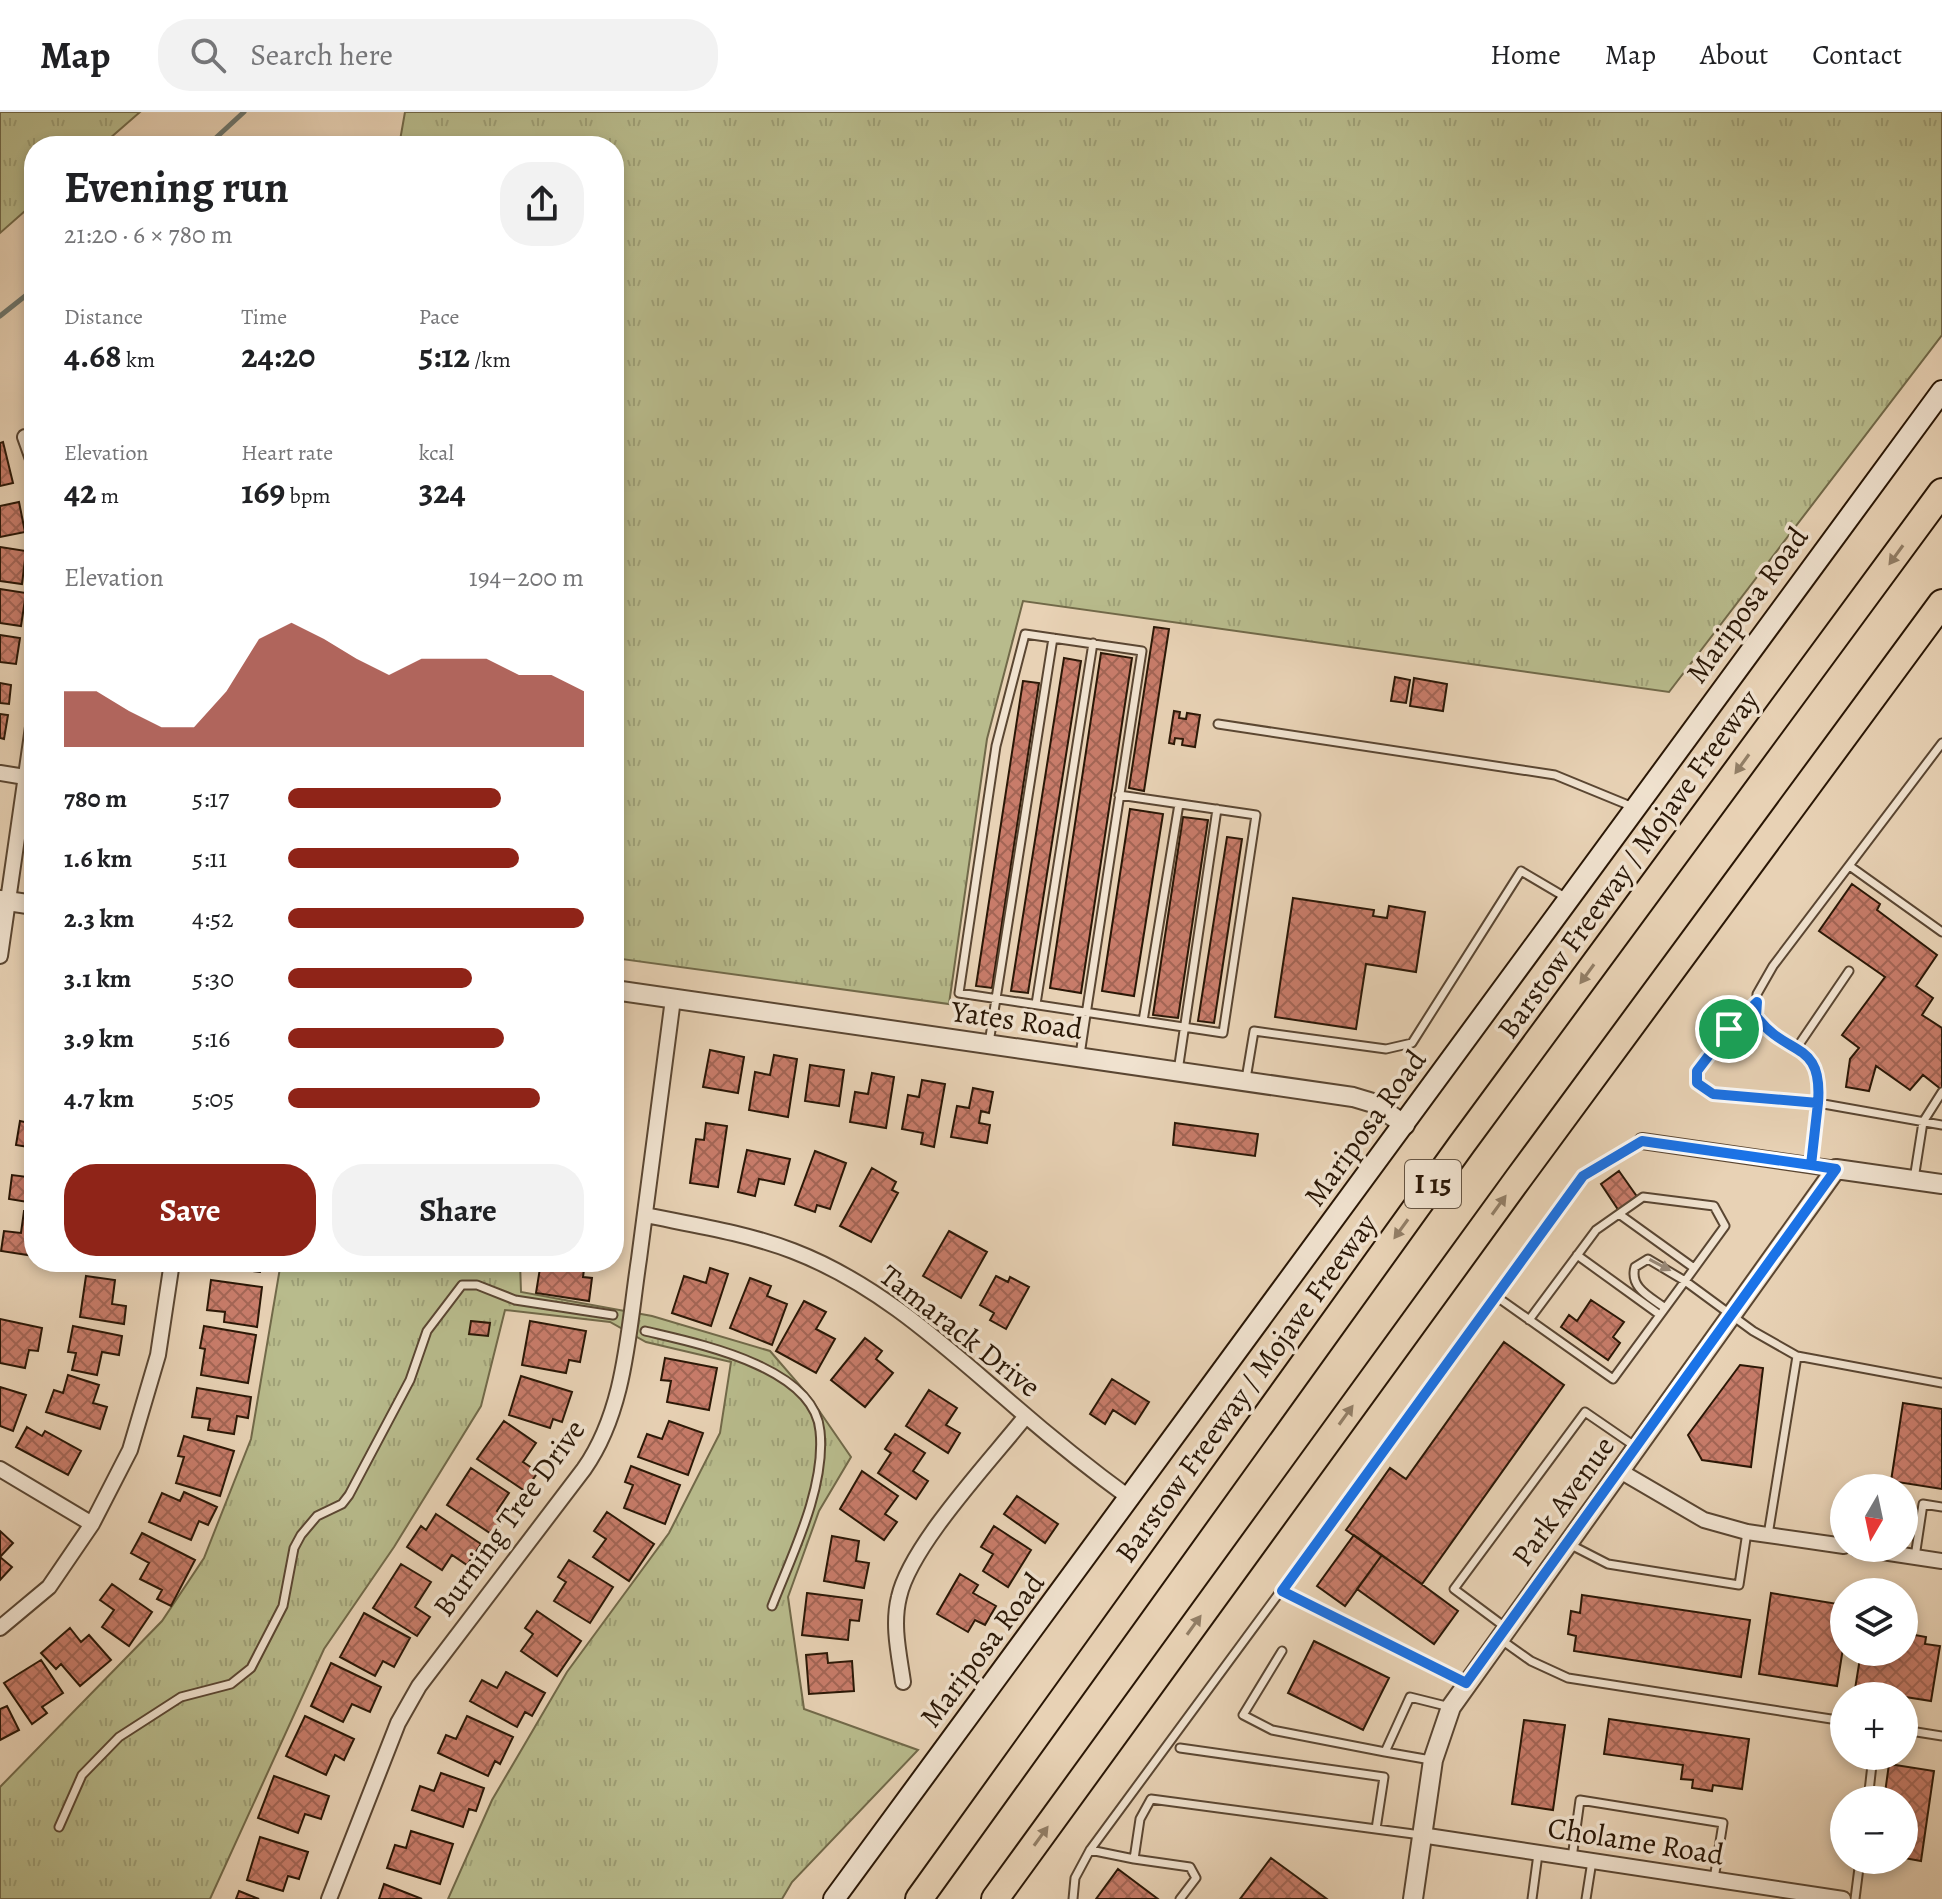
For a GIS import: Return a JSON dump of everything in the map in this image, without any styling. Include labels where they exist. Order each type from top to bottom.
[{"type":"highway","name":"Barstow Freeway / Mojave Freeway","points":[[922,1893],[1462,1144],[1942,492]]},
{"type":"highway","name":"I 15","points":[[995,1899],[1518,1179],[1942,603]]},
{"type":"main road","name":"Mariposa Road","points":[[834,1899],[1131,1499],[1942,391]]},
{"type":"street","points":[[0,773],[24,777]]},
{"type":"street","points":[[0,956],[4,901],[24,806]]},
{"type":"street","points":[[4,901],[24,904]]},
{"type":"street","name":"Yates Road","points":[[624,992],[1353,1097],[1373,1103],[1405,1125]]},
{"type":"street","name":"Burning Tree Drive","points":[[329,1899],[398,1723],[419,1686],[599,1448],[621,1379],[673,999]]},
{"type":"street","points":[[1642,1141],[1942,1184]]},
{"type":"street","name":"Park Avenue","points":[[1413,1899],[1433,1760],[1451,1707],[1836,1169]]},
{"type":"street","name":"Tamarack Drive","points":[[645,1215],[736,1234],[793,1251],[851,1278],[913,1319],[1026,1416],[1131,1499]]},
{"type":"street","points":[[0,1628],[49,1587],[92,1524],[130,1450],[145,1409],[158,1355],[170,1272]]},
{"type":"street","points":[[903,1682],[895,1627],[898,1599],[912,1561],[1026,1416]]},
{"type":"street","points":[[0,1469],[92,1524]]},
{"type":"street","points":[[1620,1471],[1704,1520],[1747,1532],[1830,1544]]},
{"type":"street","points":[[1918,1557],[1942,1561]]},
{"type":"street","name":"Cholame Road","points":[[1421,1835],[1714,1879],[1745,1892],[1843,1899]]},
{"type":"lane","points":[[1080,1058],[1087,1012],[1119,795],[1142,651],[1025,634],[996,746],[959,993],[1036,1004],[1087,1012],[1143,1021],[1223,1033],[1256,815],[1119,795]]},
{"type":"lane","points":[[989,1045],[1053,638]]},
{"type":"lane","points":[[1036,1004],[1093,643]]},
{"type":"lane","points":[[1218,724],[1555,775],[1635,807]]},
{"type":"lane","points":[[1811,1165],[1819,1072],[1807,1054],[1779,1041],[1764,1027],[1756,1016],[1757,994],[1773,966],[1942,743]]},
{"type":"lane","points":[[1143,1021],[1179,804]]},
{"type":"lane","points":[[1178,1071],[1217,809]]},
{"type":"lane","points":[[1851,867],[1942,932]]},
{"type":"lane","points":[[1246,1081],[1254,1031],[1386,1049],[1412,1043],[1521,871],[1568,899]]},
{"type":"lane","points":[[1796,1049],[1849,971]]},
{"type":"lane","points":[[1757,1002],[1729,1029],[1697,1071],[1697,1083],[1713,1094],[1818,1103],[1942,1125]]},
{"type":"lane","points":[[1914,1180],[1923,1122],[1942,1092]]},
{"type":"lane","points":[[1073,1899],[1075,1878],[1090,1850],[1583,1176],[1642,1141]]},
{"type":"lane","points":[[1497,1297],[1529,1320],[1613,1379],[1725,1226],[1714,1206],[1643,1197],[1596,1230],[1529,1320]]},
{"type":"lane","points":[[1619,1214],[1694,1268]]},
{"type":"lane","points":[[1577,1255],[1635,1297],[1663,1311]]},
{"type":"lane","points":[[1663,1311],[1635,1285],[1632,1277],[1635,1267],[1648,1259],[1656,1261],[1731,1315],[1797,1356],[1942,1383]]},
{"type":"lane","points":[[59,1827],[82,1775],[119,1737],[181,1697],[231,1684],[251,1668],[283,1606],[294,1548],[308,1525],[342,1504],[349,1495],[410,1380],[427,1331],[462,1285],[477,1285],[515,1300],[613,1315]]},
{"type":"lane","points":[[645,1331],[720,1350],[775,1374],[800,1393],[814,1412],[821,1432],[811,1505],[772,1606]]},
{"type":"lane","points":[[1768,1535],[1797,1356]]},
{"type":"lane","points":[[1636,1448],[1585,1412],[1454,1589],[1531,1661],[1568,1678],[1830,1719]]},
{"type":"lane","points":[[1918,1537],[1923,1504],[1942,1507]]},
{"type":"lane","points":[[1567,1542],[1608,1564],[1739,1585],[1747,1532]]},
{"type":"lane","points":[[1282,1591],[1466,1683]]},
{"type":"lane","points":[[1282,1651],[1243,1715],[1272,1730],[1433,1760]]},
{"type":"lane","points":[[1385,1752],[1410,1697],[1451,1707]]},
{"type":"lane","points":[[1918,1732],[1942,1736]]},
{"type":"lane","points":[[1180,1748],[1384,1777],[1376,1829]]},
{"type":"lane","points":[[1134,1859],[1140,1819],[1151,1799],[1421,1835]]},
{"type":"lane","points":[[1572,1858],[1580,1800],[1723,1823],[1714,1879]]},
{"type":"lane","points":[[1090,1850],[1190,1867],[1196,1878],[1180,1899]]},
{"type":"lane","points":[[1532,1899],[1538,1853]]},
{"type":"lane","points":[[1586,1899],[1592,1861]]},
{"type":"lane","points":[[1855,1899],[1858,1874]]},
{"type":"green space","points":[[0,112],[140,112],[112,136],[24,136],[24,212],[0,233]]},
{"type":"green space","points":[[405,112],[1942,112],[1942,335],[1669,692],[1023,601],[987,739],[949,1004],[624,959],[624,136],[401,136]]},
{"type":"green space","points":[[279,1272],[520,1272],[521,1292],[652,1316],[770,1351],[809,1396],[851,1457],[819,1511],[788,1597],[804,1709],[918,1750],[792,1882],[782,1899],[448,1899],[492,1800],[567,1672],[669,1533],[720,1433],[731,1362],[646,1342],[610,1322],[505,1310],[481,1406],[394,1547],[324,1649],[210,1899],[0,1899],[0,1787],[162,1621],[204,1558],[251,1439]]},
{"type":"building","points":[[3,442],[13,483],[0,486],[0,443]]},
{"type":"building","points":[[19,502],[24,532],[0,537],[0,506]]},
{"type":"building","points":[[0,547],[24,551],[22,584],[0,581]]},
{"type":"building","points":[[0,589],[24,593],[21,626],[0,623]]},
{"type":"building","points":[[1154,627],[1169,629],[1144,791],[1129,788]]},
{"type":"building","points":[[0,635],[20,638],[16,664],[0,662]]},
{"type":"building","points":[[1101,653],[1132,658],[1081,993],[1050,988]]},
{"type":"building","points":[[1064,658],[1081,661],[1028,993],[1011,991]]},
{"type":"building","points":[[1395,677],[1410,680],[1406,703],[1391,701]]},
{"type":"building","points":[[1414,678],[1447,684],[1443,711],[1410,706]]},
{"type":"building","points":[[1023,681],[1039,683],[992,988],[976,986]]},
{"type":"building","points":[[0,683],[11,685],[9,704],[0,703]]},
{"type":"building","points":[[1174,711],[1180,712],[1179,718],[1186,719],[1187,713],[1200,715],[1195,747],[1182,745],[1183,739],[1175,738],[1174,744],[1169,743]]},
{"type":"building","points":[[0,714],[8,715],[4,739],[0,738]]},
{"type":"building","points":[[1130,809],[1163,814],[1134,996],[1102,991]]},
{"type":"building","points":[[1183,817],[1208,820],[1178,1018],[1153,1015]]},
{"type":"building","points":[[1227,837],[1242,839],[1214,1023],[1198,1021]]},
{"type":"building","points":[[1852,884],[1880,904],[1877,910],[1937,955],[1916,986],[1933,998],[1922,1015],[1942,1028],[1942,1090],[1923,1075],[1910,1090],[1876,1066],[1869,1091],[1846,1087],[1850,1059],[1859,1048],[1842,1035],[1885,977],[1819,931]]},
{"type":"building","points":[[1293,898],[1374,910],[1373,916],[1387,918],[1389,906],[1425,912],[1416,972],[1366,964],[1356,1029],[1275,1017]]},
{"type":"building","points":[[710,1050],[744,1057],[738,1093],[703,1087]]},
{"type":"building","points":[[774,1055],[797,1059],[788,1117],[749,1110],[755,1072],[770,1075]]},
{"type":"building","points":[[810,1065],[844,1070],[839,1106],[805,1101]]},
{"type":"building","points":[[872,1073],[894,1077],[886,1128],[850,1122],[855,1092],[868,1094]]},
{"type":"building","points":[[922,1080],[945,1084],[934,1147],[921,1144],[923,1133],[902,1129],[908,1095],[919,1097]]},
{"type":"building","points":[[973,1088],[993,1092],[989,1113],[981,1111],[979,1123],[990,1125],[987,1143],[951,1137],[957,1106],[969,1108]]},
{"type":"building","points":[[20,1121],[24,1122],[24,1146],[16,1145]]},
{"type":"building","points":[[706,1123],[727,1126],[718,1187],[690,1183],[696,1139],[704,1140]]},
{"type":"building","points":[[1175,1123],[1258,1134],[1255,1156],[1173,1145]]},
{"type":"building","points":[[747,1150],[790,1159],[784,1184],[759,1179],[755,1196],[738,1192]]},
{"type":"building","points":[[815,1151],[846,1163],[830,1209],[817,1205],[815,1212],[795,1205]]},
{"type":"building","points":[[872,1168],[896,1182],[892,1190],[898,1193],[871,1242],[840,1226]]},
{"type":"building","points":[[1619,1171],[1638,1198],[1619,1211],[1601,1184]]},
{"type":"building","points":[[12,1175],[24,1177],[24,1201],[9,1199]]},
{"type":"building","points":[[24,1211],[24,1254],[1,1251],[4,1231],[21,1233]]},
{"type":"building","points":[[949,1231],[987,1252],[961,1298],[923,1276]]},
{"type":"building","points":[[710,1268],[728,1274],[711,1326],[672,1313],[684,1276],[706,1283]]},
{"type":"building","points":[[539,1272],[584,1272],[583,1277],[592,1278],[589,1301],[536,1293]]},
{"type":"building","points":[[86,1276],[115,1280],[112,1304],[126,1306],[124,1324],[80,1317]]},
{"type":"building","points":[[996,1276],[1008,1282],[1010,1277],[1029,1287],[1006,1329],[990,1320],[994,1313],[980,1305]]},
{"type":"building","points":[[750,1278],[771,1286],[767,1296],[787,1304],[772,1345],[730,1328]]},
{"type":"building","points":[[211,1280],[262,1287],[257,1327],[224,1322],[225,1312],[207,1310]]},
{"type":"building","points":[[1591,1300],[1624,1322],[1613,1337],[1620,1343],[1608,1360],[1561,1327],[1569,1315],[1577,1321]]},
{"type":"building","points":[[804,1301],[826,1312],[816,1329],[835,1339],[816,1373],[776,1351]]},
{"type":"building","points":[[0,1319],[42,1328],[38,1351],[29,1350],[25,1368],[0,1363]]},
{"type":"building","points":[[471,1321],[490,1323],[488,1336],[469,1334]]},
{"type":"building","points":[[530,1321],[586,1331],[580,1362],[569,1360],[566,1373],[522,1365]]},
{"type":"building","points":[[73,1326],[122,1336],[119,1355],[102,1352],[97,1375],[72,1370],[76,1353],[68,1352]]},
{"type":"building","points":[[204,1326],[256,1335],[248,1383],[201,1375],[205,1349],[200,1348]]},
{"type":"building","points":[[865,1338],[882,1351],[876,1359],[893,1373],[865,1407],[831,1380]]},
{"type":"building","points":[[1504,1342],[1564,1385],[1422,1584],[1346,1530],[1390,1468],[1406,1479]]},
{"type":"building","points":[[665,1358],[717,1368],[709,1410],[667,1402],[671,1381],[661,1380]]},
{"type":"building","points":[[1740,1365],[1763,1368],[1751,1467],[1702,1460],[1688,1435]]},
{"type":"building","points":[[68,1375],[99,1385],[93,1403],[107,1407],[100,1429],[46,1412],[54,1390],[63,1393]]},
{"type":"building","points":[[521,1376],[572,1392],[562,1422],[553,1419],[550,1428],[509,1415]]},
{"type":"building","points":[[1112,1379],[1149,1402],[1135,1424],[1113,1410],[1105,1424],[1090,1414]]},
{"type":"building","points":[[0,1387],[26,1395],[13,1431],[0,1426]]},
{"type":"building","points":[[197,1388],[251,1397],[248,1418],[237,1416],[234,1434],[208,1430],[210,1419],[192,1417]]},
{"type":"building","points":[[929,1390],[957,1408],[946,1425],[960,1433],[948,1453],[906,1426]]},
{"type":"building","points":[[1903,1403],[1942,1409],[1942,1489],[1918,1485],[1918,1474],[1892,1474]]},
{"type":"building","points":[[504,1421],[536,1443],[523,1462],[538,1472],[525,1491],[477,1459]]},
{"type":"building","points":[[669,1421],[703,1433],[688,1475],[638,1457],[647,1434],[662,1439]]},
{"type":"building","points":[[27,1427],[42,1436],[45,1431],[81,1451],[68,1475],[16,1447]]},
{"type":"building","points":[[895,1434],[925,1453],[913,1471],[928,1481],[916,1499],[878,1473],[891,1453],[885,1449]]},
{"type":"building","points":[[184,1436],[234,1451],[220,1496],[176,1483],[184,1457],[178,1456]]},
{"type":"building","points":[[631,1466],[680,1485],[665,1524],[624,1508],[633,1485],[625,1482]]},
{"type":"building","points":[[471,1468],[509,1493],[497,1511],[505,1516],[493,1535],[447,1505]]},
{"type":"building","points":[[862,1471],[898,1496],[885,1514],[897,1522],[884,1540],[840,1509]]},
{"type":"building","points":[[184,1492],[217,1507],[208,1525],[199,1521],[191,1540],[149,1522],[162,1493],[180,1501]]},
{"type":"building","points":[[1017,1496],[1058,1524],[1045,1543],[1004,1514]]},
{"type":"building","points":[[607,1512],[654,1544],[629,1581],[593,1557],[606,1539],[594,1531]]},
{"type":"building","points":[[436,1514],[481,1544],[467,1565],[452,1555],[442,1570],[407,1547],[421,1526],[426,1530]]},
{"type":"building","points":[[994,1526],[1031,1550],[1008,1587],[983,1571],[993,1554],[981,1547]]},
{"type":"building","points":[[0,1531],[13,1543],[0,1557]]},
{"type":"building","points":[[142,1533],[195,1560],[171,1606],[157,1599],[162,1590],[140,1579],[149,1563],[131,1553]]},
{"type":"building","points":[[1354,1535],[1382,1555],[1345,1606],[1317,1586]]},
{"type":"building","points":[[832,1536],[859,1541],[856,1561],[869,1563],[864,1588],[824,1581]]},
{"type":"building","points":[[1382,1555],[1458,1611],[1434,1644],[1357,1589]]},
{"type":"building","points":[[0,1557],[12,1567],[0,1580]]},
{"type":"building","points":[[569,1560],[613,1587],[590,1623],[554,1601],[566,1582],[558,1577]]},
{"type":"building","points":[[401,1564],[431,1582],[415,1607],[430,1617],[417,1636],[373,1608]]},
{"type":"building","points":[[960,1574],[978,1585],[973,1593],[996,1606],[985,1625],[975,1620],[968,1632],[937,1614]]},
{"type":"building","points":[[112,1584],[152,1612],[129,1646],[102,1627],[114,1610],[100,1600]]},
{"type":"building","points":[[807,1593],[862,1600],[859,1621],[850,1620],[848,1640],[802,1635]]},
{"type":"building","points":[[1771,1593],[1830,1603],[1830,1666],[1840,1666],[1838,1682],[1830,1682],[1830,1685],[1759,1674]]},
{"type":"building","points":[[1582,1595],[1750,1620],[1741,1677],[1574,1651],[1576,1636],[1568,1634],[1571,1611],[1580,1613]]},
{"type":"building","points":[[537,1611],[581,1641],[557,1676],[521,1651],[533,1634],[525,1628]]},
{"type":"building","points":[[364,1613],[410,1638],[394,1667],[383,1661],[375,1676],[340,1657]]},
{"type":"building","points":[[70,1628],[81,1642],[89,1635],[111,1660],[80,1686],[61,1664],[56,1669],[41,1653]]},
{"type":"building","points":[[1918,1636],[1926,1637],[1925,1644],[1940,1646],[1931,1701],[1918,1699],[1918,1682],[1856,1682],[1859,1666],[1918,1666]]},
{"type":"building","points":[[1314,1641],[1389,1678],[1363,1730],[1288,1693]]},
{"type":"building","points":[[827,1653],[828,1663],[852,1661],[854,1691],[809,1694],[806,1655]]},
{"type":"building","points":[[41,1660],[63,1693],[42,1707],[47,1713],[32,1724],[4,1683]]},
{"type":"building","points":[[331,1663],[381,1687],[370,1712],[352,1704],[343,1722],[311,1706]]},
{"type":"building","points":[[506,1672],[545,1693],[532,1716],[525,1712],[517,1727],[470,1701],[482,1680],[497,1688]]},
{"type":"building","points":[[7,1706],[19,1730],[0,1740],[0,1709]]},
{"type":"building","points":[[305,1716],[354,1739],[344,1760],[335,1755],[326,1775],[286,1756]]},
{"type":"building","points":[[467,1716],[513,1737],[500,1764],[495,1761],[488,1776],[438,1753],[446,1735],[456,1739]]},
{"type":"building","points":[[1609,1719],[1749,1739],[1742,1789],[1713,1785],[1712,1791],[1692,1788],[1693,1780],[1681,1779],[1683,1765],[1604,1754]]},
{"type":"building","points":[[1524,1720],[1565,1725],[1553,1810],[1512,1804]]},
{"type":"building","points":[[1888,1770],[1934,1771],[1921,1861],[1918,1860],[1918,1786],[1886,1786]]},
{"type":"building","points":[[441,1773],[484,1788],[476,1811],[469,1809],[463,1827],[412,1810],[420,1786],[434,1791]]},
{"type":"building","points":[[274,1776],[329,1796],[321,1819],[305,1814],[298,1833],[258,1818]]},
{"type":"building","points":[[411,1831],[453,1844],[440,1884],[387,1868],[395,1845],[406,1848]]},
{"type":"building","points":[[260,1837],[308,1852],[299,1879],[288,1876],[283,1891],[247,1880]]},
{"type":"building","points":[[1271,1858],[1327,1899],[1240,1899]]},
{"type":"building","points":[[1118,1869],[1158,1899],[1096,1899]]},
{"type":"building","points":[[384,1884],[422,1899],[379,1899]]},
{"type":"building","points":[[239,1891],[259,1899],[236,1899]]},
{"type":"waterway","points":[[218,136],[244,112]]},
{"type":"waterway","points":[[0,316],[24,297]]},
{"type":"route","points":[[1729,1029],[1697,1071],[1697,1083],[1713,1094],[1818,1103],[1814,1134],[1811,1165],[1836,1169],[1466,1683],[1282,1591],[1583,1176],[1642,1141],[1811,1165],[1818,1103],[1819,1093],[1816,1065],[1807,1054],[1779,1041],[1764,1027],[1756,1016],[1757,1002],[1729,1029]]}]
